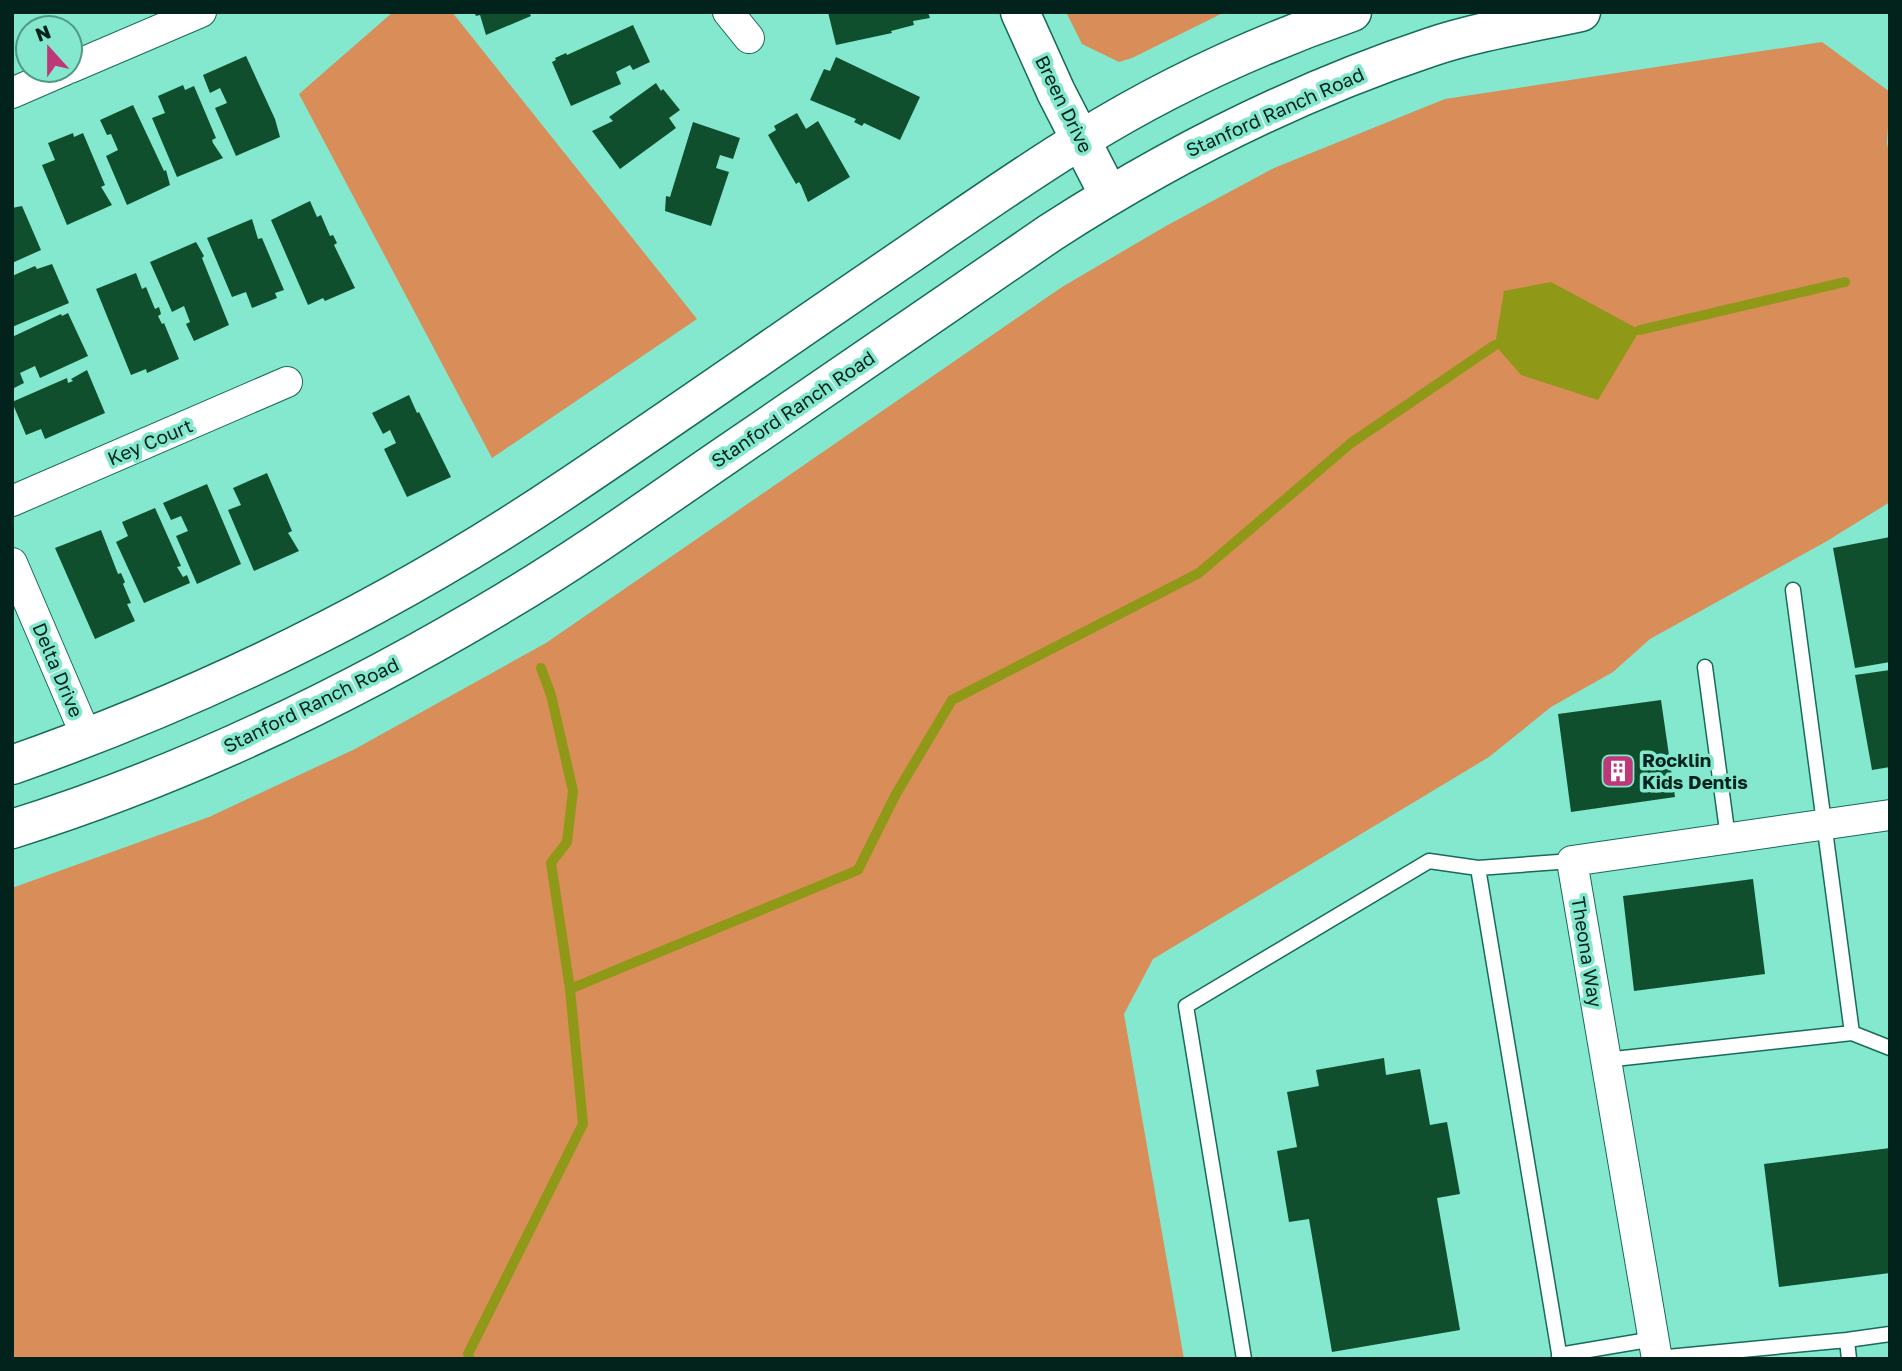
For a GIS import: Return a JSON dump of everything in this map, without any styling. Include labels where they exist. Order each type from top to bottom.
[{"type":"main road","name":"Breen Drive","points":[[1020,12],[1056,92],[1109,195]]},
{"type":"main road","points":[[12,765],[175,702],[262,663],[374,606],[473,550],[565,490],[1081,139],[1228,61],[1352,12]]},
{"type":"main road","name":"Stanford Ranch Road","points":[[12,830],[199,759],[349,689],[422,650],[592,547],[1109,195],[1179,155],[1338,81],[1433,46],[1581,12]]},
{"type":"street","points":[[84,62],[201,12]]},
{"type":"street","points":[[727,12],[749,38]]},
{"type":"street","points":[[12,93],[33,84]]},
{"type":"street","name":"Key Court","points":[[12,501],[288,382]]},
{"type":"street","name":"Delta Drive","points":[[12,563],[87,738]]},
{"type":"street","points":[[1572,861],[1890,815]]},
{"type":"street","name":"Theona Way","points":[[1572,861],[1656,1352]]},
{"type":"lane","points":[[1793,590],[1852,1033]]},
{"type":"lane","points":[[1705,667],[1728,838]]},
{"type":"lane","points":[[1244,1359],[1186,1006],[1429,861],[1478,869],[1572,861]]},
{"type":"lane","points":[[1478,869],[1559,1357],[1847,1340],[1890,1334]]},
{"type":"lane","points":[[1605,1060],[1852,1033],[1890,1048]]},
{"type":"lane","points":[[1847,1340],[1849,1359]]},
{"type":"shaded area","points":[[393,12],[452,12],[697,319],[492,458],[299,94]]},
{"type":"shaded area","points":[[1066,12],[1225,12],[1119,62],[1082,44]]},
{"type":"shaded area","points":[[1822,42],[1890,92],[1887,143],[1890,158],[1890,502],[1827,541],[1650,639],[1613,672],[1551,707],[1489,757],[1153,959],[1124,1014],[1184,1359],[12,1359],[12,888],[209,817],[355,749],[546,643],[1062,287],[1166,226],[1274,168],[1445,99]]},
{"type":"shaded area","points":[[1551,282],[1640,330],[1598,400],[1521,375],[1495,345],[1504,291]]},
{"type":"building","points":[[474,12],[529,12],[531,16],[486,35],[480,15],[476,16]]},
{"type":"building","points":[[828,12],[928,12],[930,18],[913,21],[914,25],[891,31],[892,33],[836,45]]},
{"type":"building","points":[[633,25],[650,62],[633,70],[630,65],[616,72],[621,84],[571,106],[552,62],[555,58]]},
{"type":"building","points":[[246,56],[275,119],[280,137],[236,156],[215,108],[227,103],[220,88],[210,93],[203,75]]},
{"type":"building","points":[[836,57],[920,97],[900,140],[864,123],[862,126],[854,122],[856,119],[810,100],[824,69],[830,71]]},
{"type":"building","points":[[656,83],[680,110],[669,118],[676,128],[620,169],[592,131],[613,121],[609,117]]},
{"type":"building","points":[[183,85],[185,90],[194,86],[216,138],[212,140],[213,143],[223,158],[177,177],[152,118],[165,113],[158,96]]},
{"type":"building","points":[[133,105],[164,171],[166,170],[170,185],[127,205],[106,156],[118,150],[111,134],[107,135],[100,120]]},
{"type":"building","points":[[797,113],[806,129],[818,121],[850,177],[808,202],[801,185],[799,182],[796,184],[768,135],[776,130],[774,126]]},
{"type":"building","points":[[693,122],[740,138],[733,159],[720,155],[716,168],[729,172],[711,226],[665,211],[666,196],[670,197]]},
{"type":"building","points":[[73,133],[74,137],[83,133],[105,185],[101,187],[112,205],[67,225],[42,165],[55,160],[48,143]]},
{"type":"building","points":[[310,201],[317,217],[321,215],[330,236],[333,235],[337,243],[334,245],[355,288],[308,305],[271,220]]},
{"type":"building","points":[[22,206],[41,250],[12,263],[12,208]]},
{"type":"building","points":[[252,219],[258,239],[262,238],[284,290],[275,293],[277,298],[252,308],[246,292],[232,297],[207,238]]},
{"type":"building","points":[[196,242],[204,256],[202,258],[229,325],[194,341],[186,324],[190,322],[184,306],[172,312],[150,262]]},
{"type":"building","points":[[52,264],[69,303],[12,327],[12,276],[35,266],[37,269]]},
{"type":"building","points":[[136,273],[142,289],[146,287],[155,309],[159,307],[161,314],[158,316],[162,324],[164,323],[179,359],[147,373],[146,369],[131,375],[96,289]]},
{"type":"building","points":[[68,313],[88,356],[40,378],[35,366],[20,373],[24,383],[12,389],[12,337]]},
{"type":"building","points":[[87,370],[105,413],[45,439],[41,429],[26,435],[12,402],[67,378],[68,383],[73,381],[71,379]]},
{"type":"building","points":[[409,395],[451,477],[407,497],[384,449],[396,443],[390,430],[383,434],[372,413]]},
{"type":"building","points":[[267,473],[292,531],[288,533],[299,551],[254,571],[228,510],[241,505],[233,488]]},
{"type":"building","points":[[207,484],[241,564],[197,584],[176,536],[188,531],[181,516],[171,520],[163,503]]},
{"type":"building","points":[[155,508],[181,566],[177,567],[183,577],[187,575],[190,583],[144,603],[116,542],[128,536],[122,522]]},
{"type":"building","points":[[101,530],[118,574],[121,573],[125,582],[123,584],[131,603],[127,604],[135,621],[95,639],[55,548]]},
{"type":"building","points":[[1890,537],[1890,662],[1855,668],[1833,548]]},
{"type":"building","points":[[1890,670],[1890,767],[1872,770],[1855,675]]},
{"type":"building","name":"Rocklin Kids Dentis","points":[[1661,700],[1675,797],[1571,812],[1558,714]]},
{"type":"building","points":[[1753,879],[1765,974],[1634,991],[1623,896]]},
{"type":"building","points":[[1384,1058],[1386,1075],[1420,1069],[1430,1125],[1447,1122],[1460,1194],[1437,1198],[1460,1330],[1332,1352],[1309,1219],[1289,1222],[1277,1151],[1297,1147],[1287,1092],[1319,1086],[1316,1070]]},
{"type":"building","points":[[1890,1148],[1890,1273],[1779,1287],[1764,1164]]},
{"type":"waterway","points":[[1640,330],[1845,282]]},
{"type":"waterway","points":[[470,1359],[468,1354],[583,1124],[570,989],[858,870],[896,794],[952,700],[1199,573],[1351,443],[1495,345]]},
{"type":"waterway","points":[[541,668],[551,695],[573,791],[567,842],[551,863],[570,989]]},
{"type":"place","name":"Rocklin Kids Dentis","points":[[1618,771]]}]
